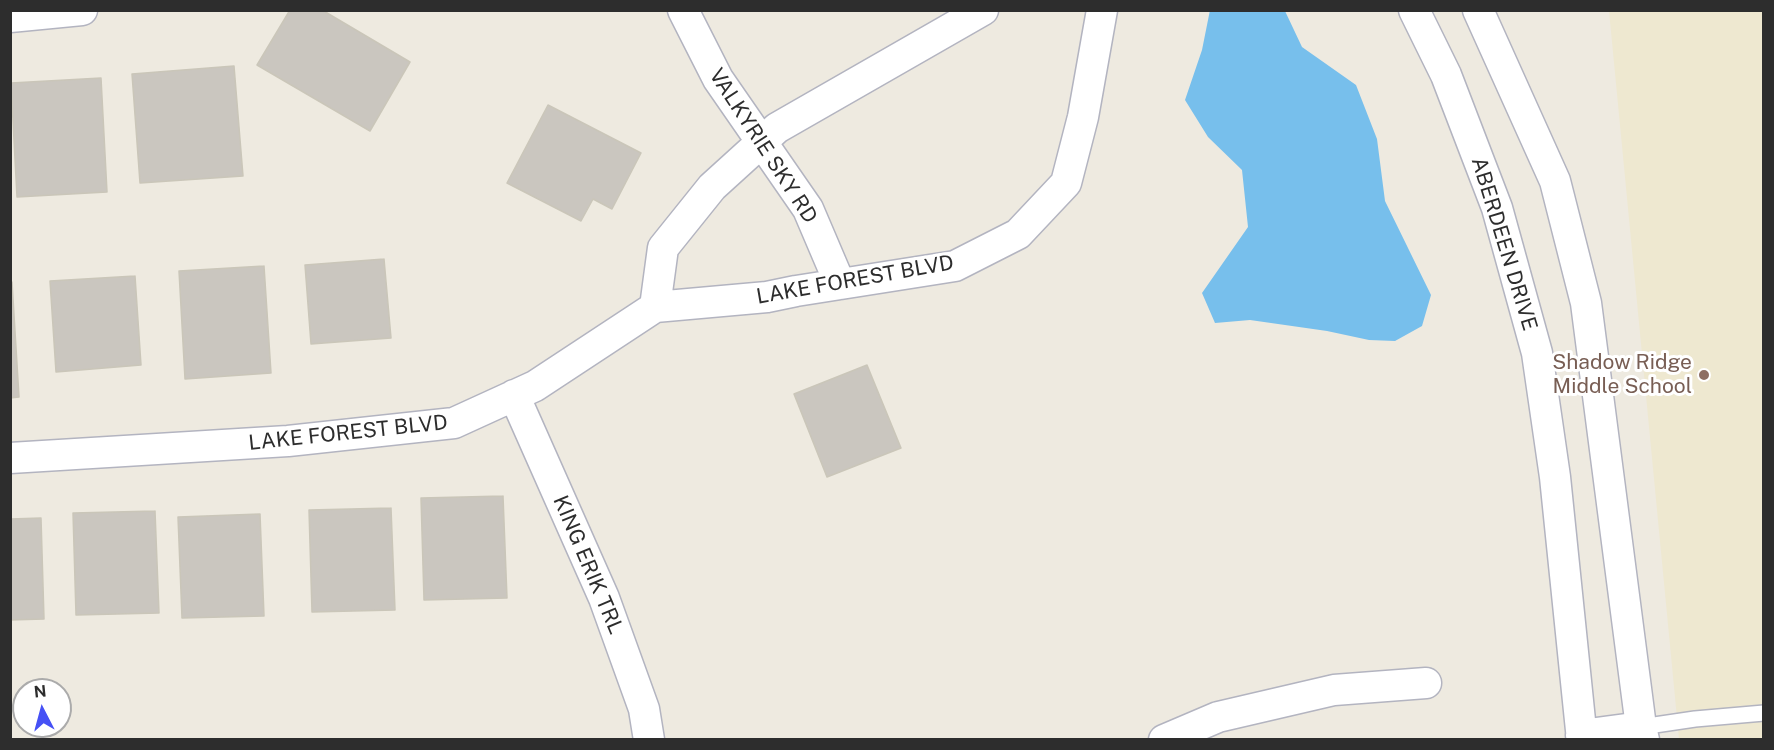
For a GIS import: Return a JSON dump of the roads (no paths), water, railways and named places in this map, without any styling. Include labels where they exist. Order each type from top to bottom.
[{"type":"street","points":[[10,17],[82,10]]},
{"type":"street","name":"VALKYRIE SKY RD","points":[[683,10],[718,78],[808,209],[840,284]]},
{"type":"street","points":[[655,307],[663,248],[712,187],[777,128],[982,10]]},
{"type":"street","name":"LAKE FOREST BLVD","points":[[10,458],[288,441],[454,423],[535,386],[655,307],[766,297],[955,266],[1018,234],[1066,183],[1083,117],[1102,10]]},
{"type":"street","name":"ABERDEEN DRIVE","points":[[1414,10],[1446,75],[1497,208],[1537,353],[1555,477],[1582,737]]},
{"type":"street","points":[[1478,11],[1555,181],[1586,303],[1643,733],[1582,737]]},
{"type":"street","name":"KING ERIK TRL","points":[[514,395],[604,598],[644,709],[649,740]]},
{"type":"street","points":[[1164,740],[1218,717],[1334,690],[1426,683]]},
{"type":"lane","points":[[1643,733],[1695,719],[1764,713]]},
{"type":"water","points":[[1210,10],[1285,11],[1302,47],[1356,85],[1377,139],[1385,201],[1431,295],[1422,326],[1395,341],[1369,340],[1327,331],[1250,320],[1215,323],[1202,293],[1248,227],[1242,170],[1208,137],[1185,100],[1202,50]]},
{"type":"place","name":"Shadow Ridge Middle School","points":[[1704,375]]}]
